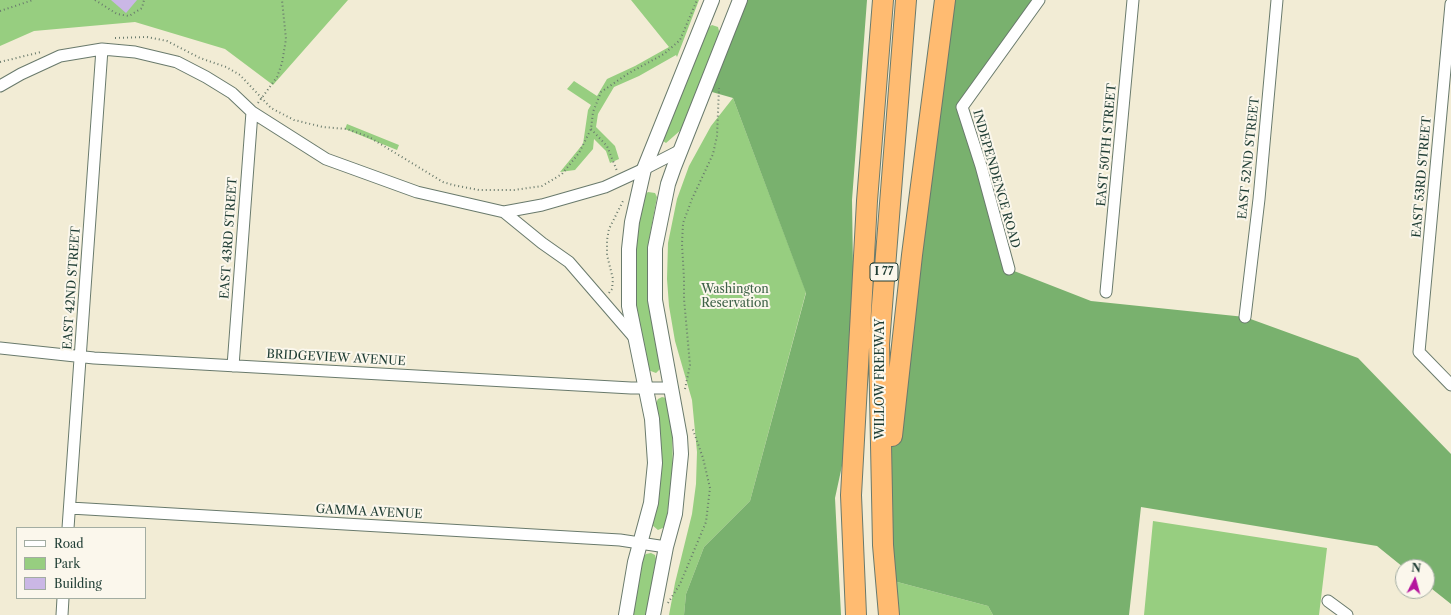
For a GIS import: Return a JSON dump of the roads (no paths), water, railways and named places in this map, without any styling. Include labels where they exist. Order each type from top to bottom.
[{"type":"highway","name":"WILLOW FREEWAY","points":[[856,615],[851,495],[867,200],[883,0]]},
{"type":"highway","name":"WILLOW FREEWAY","points":[[889,615],[883,545],[879,344],[906,0]]},
{"type":"highway","points":[[883,545],[898,374],[945,0]]},
{"type":"street","points":[[626,615],[640,542],[651,503],[655,463],[652,419],[633,336],[628,306],[629,249],[632,222],[644,169],[712,0]]},
{"type":"street","points":[[653,615],[666,546],[675,514],[680,471],[680,437],[672,388],[658,322],[654,269],[655,248],[666,192],[740,0]]},
{"type":"street","name":"INDEPENDENCE ROAD","points":[[1009,269],[981,166],[962,107],[1039,0]]},
{"type":"street","name":"EAST 50TH STREET","points":[[1106,292],[1133,0]]},
{"type":"street","name":"EAST 52ND STREET","points":[[1245,318],[1259,199],[1277,0]]},
{"type":"street","name":"EAST 53RD STREET","points":[[1451,4],[1419,352],[1451,384]]},
{"type":"street","points":[[0,86],[60,56],[102,49],[135,52],[177,62],[232,93],[252,112],[326,159],[417,192],[504,212],[542,205],[604,187],[681,150]]},
{"type":"street","name":"EAST 42ND STREET","points":[[68,527],[102,49]]},
{"type":"street","name":"EAST 43RD STREET","points":[[233,366],[252,112]]},
{"type":"street","points":[[504,212],[542,243],[570,262],[633,336]]},
{"type":"street","name":"BRIDGEVIEW AVENUE","points":[[0,348],[80,357],[645,388],[672,388]]},
{"type":"street","name":"GAMMA AVENUE","points":[[70,508],[640,542],[666,546]]},
{"type":"street","points":[[62,615],[63,599]]},
{"type":"street","points":[[1328,601],[1347,615]]},
{"type":"park label","name":"Washington Reservation","points":[[735,297]]}]
